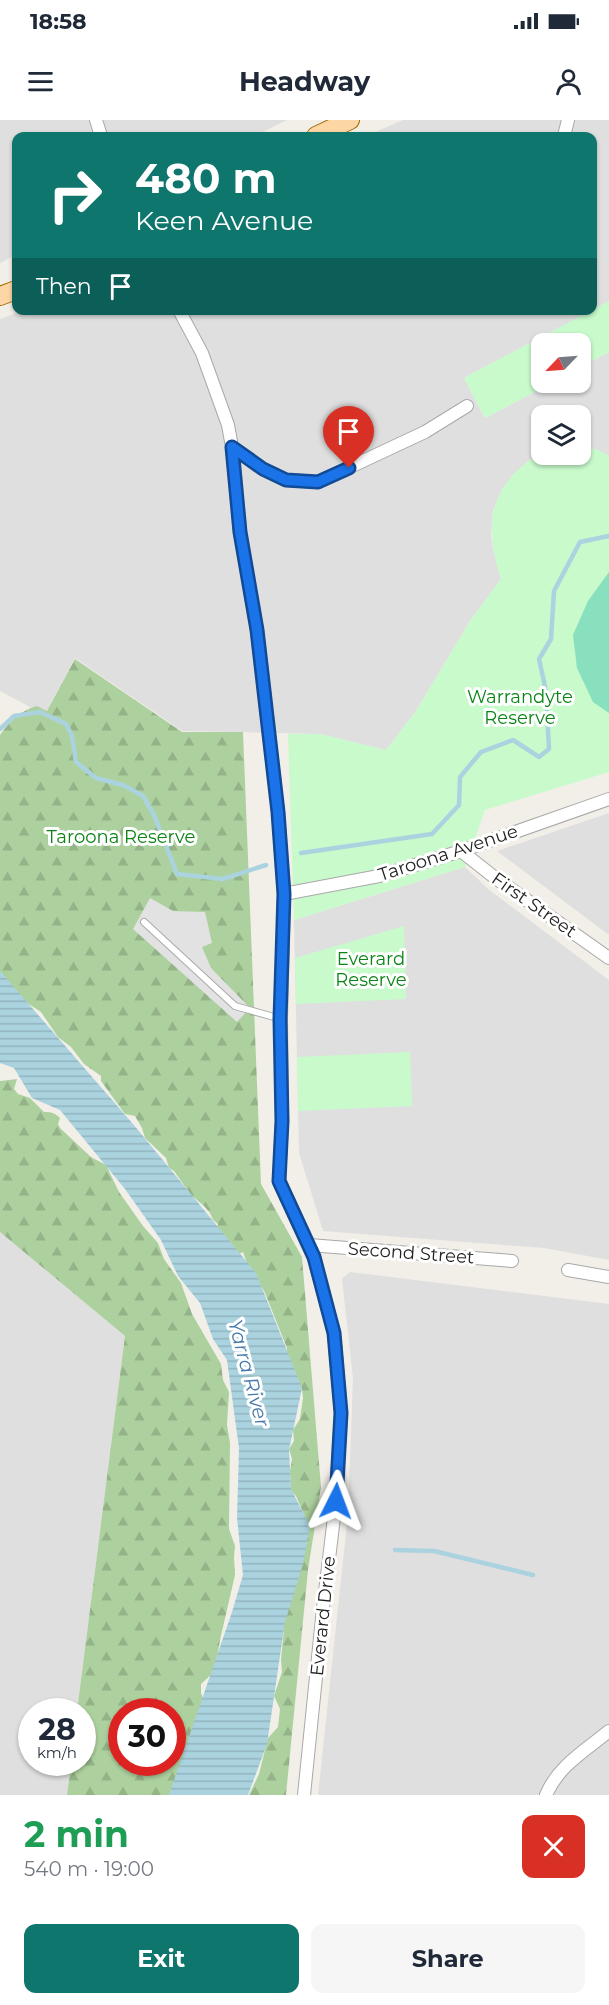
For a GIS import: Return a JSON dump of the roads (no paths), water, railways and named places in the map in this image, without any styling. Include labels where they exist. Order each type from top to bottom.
[{"type":"main road","points":[[324,132],[350,120]]},
{"type":"street","name":"Everard Drive","points":[[182,315],[202,353],[228,425],[232,447],[240,532],[259,642],[278,812],[284,894],[280,1019],[282,1121],[279,1181],[309,1245],[334,1333],[341,1413],[336,1501],[304,1795]]},
{"type":"street","points":[[232,447],[263,469],[286,480],[318,482],[425,432],[467,406]]},
{"type":"street","name":"Taroona Avenue","points":[[284,894],[379,876],[461,851],[609,799]]},
{"type":"street","name":"First Street","points":[[461,851],[609,958]]},
{"type":"street","name":"Second Street","points":[[309,1245],[512,1261]]},
{"type":"street","points":[[568,1270],[609,1277]]},
{"type":"street","points":[[546,1795],[576,1755],[609,1731]]},
{"type":"lane","points":[[144,922],[235,1006],[280,1019]]},
{"type":"water","name":"Yarra River","points":[[0,971],[133,1124],[256,1273],[302,1388],[289,1450],[291,1489],[310,1526],[303,1564],[285,1622],[267,1744],[248,1795],[169,1795],[176,1776],[186,1776],[186,1746],[243,1575],[237,1518],[239,1448],[227,1360],[213,1339],[200,1303],[178,1276],[161,1240],[125,1189],[60,1110],[32,1098],[14,1068],[0,1063]]},
{"type":"waterway","points":[[301,853],[432,834],[459,805],[460,777],[481,752],[513,740],[539,757],[549,749],[546,691],[539,659],[551,639],[554,591],[580,542],[609,536]]},
{"type":"waterway","points":[[0,729],[14,716],[40,712],[66,724],[72,736],[76,762],[96,778],[123,785],[143,796],[154,815],[177,874],[223,879],[266,865]]},
{"type":"waterway","points":[[395,1550],[434,1551],[533,1575]]},
{"type":"park label","name":"Warrandyte Reserve","points":[[520,707]]},
{"type":"park label","name":"Taroona Reserve","points":[[121,837]]},
{"type":"park label","name":"Everard Reserve","points":[[371,969]]}]
